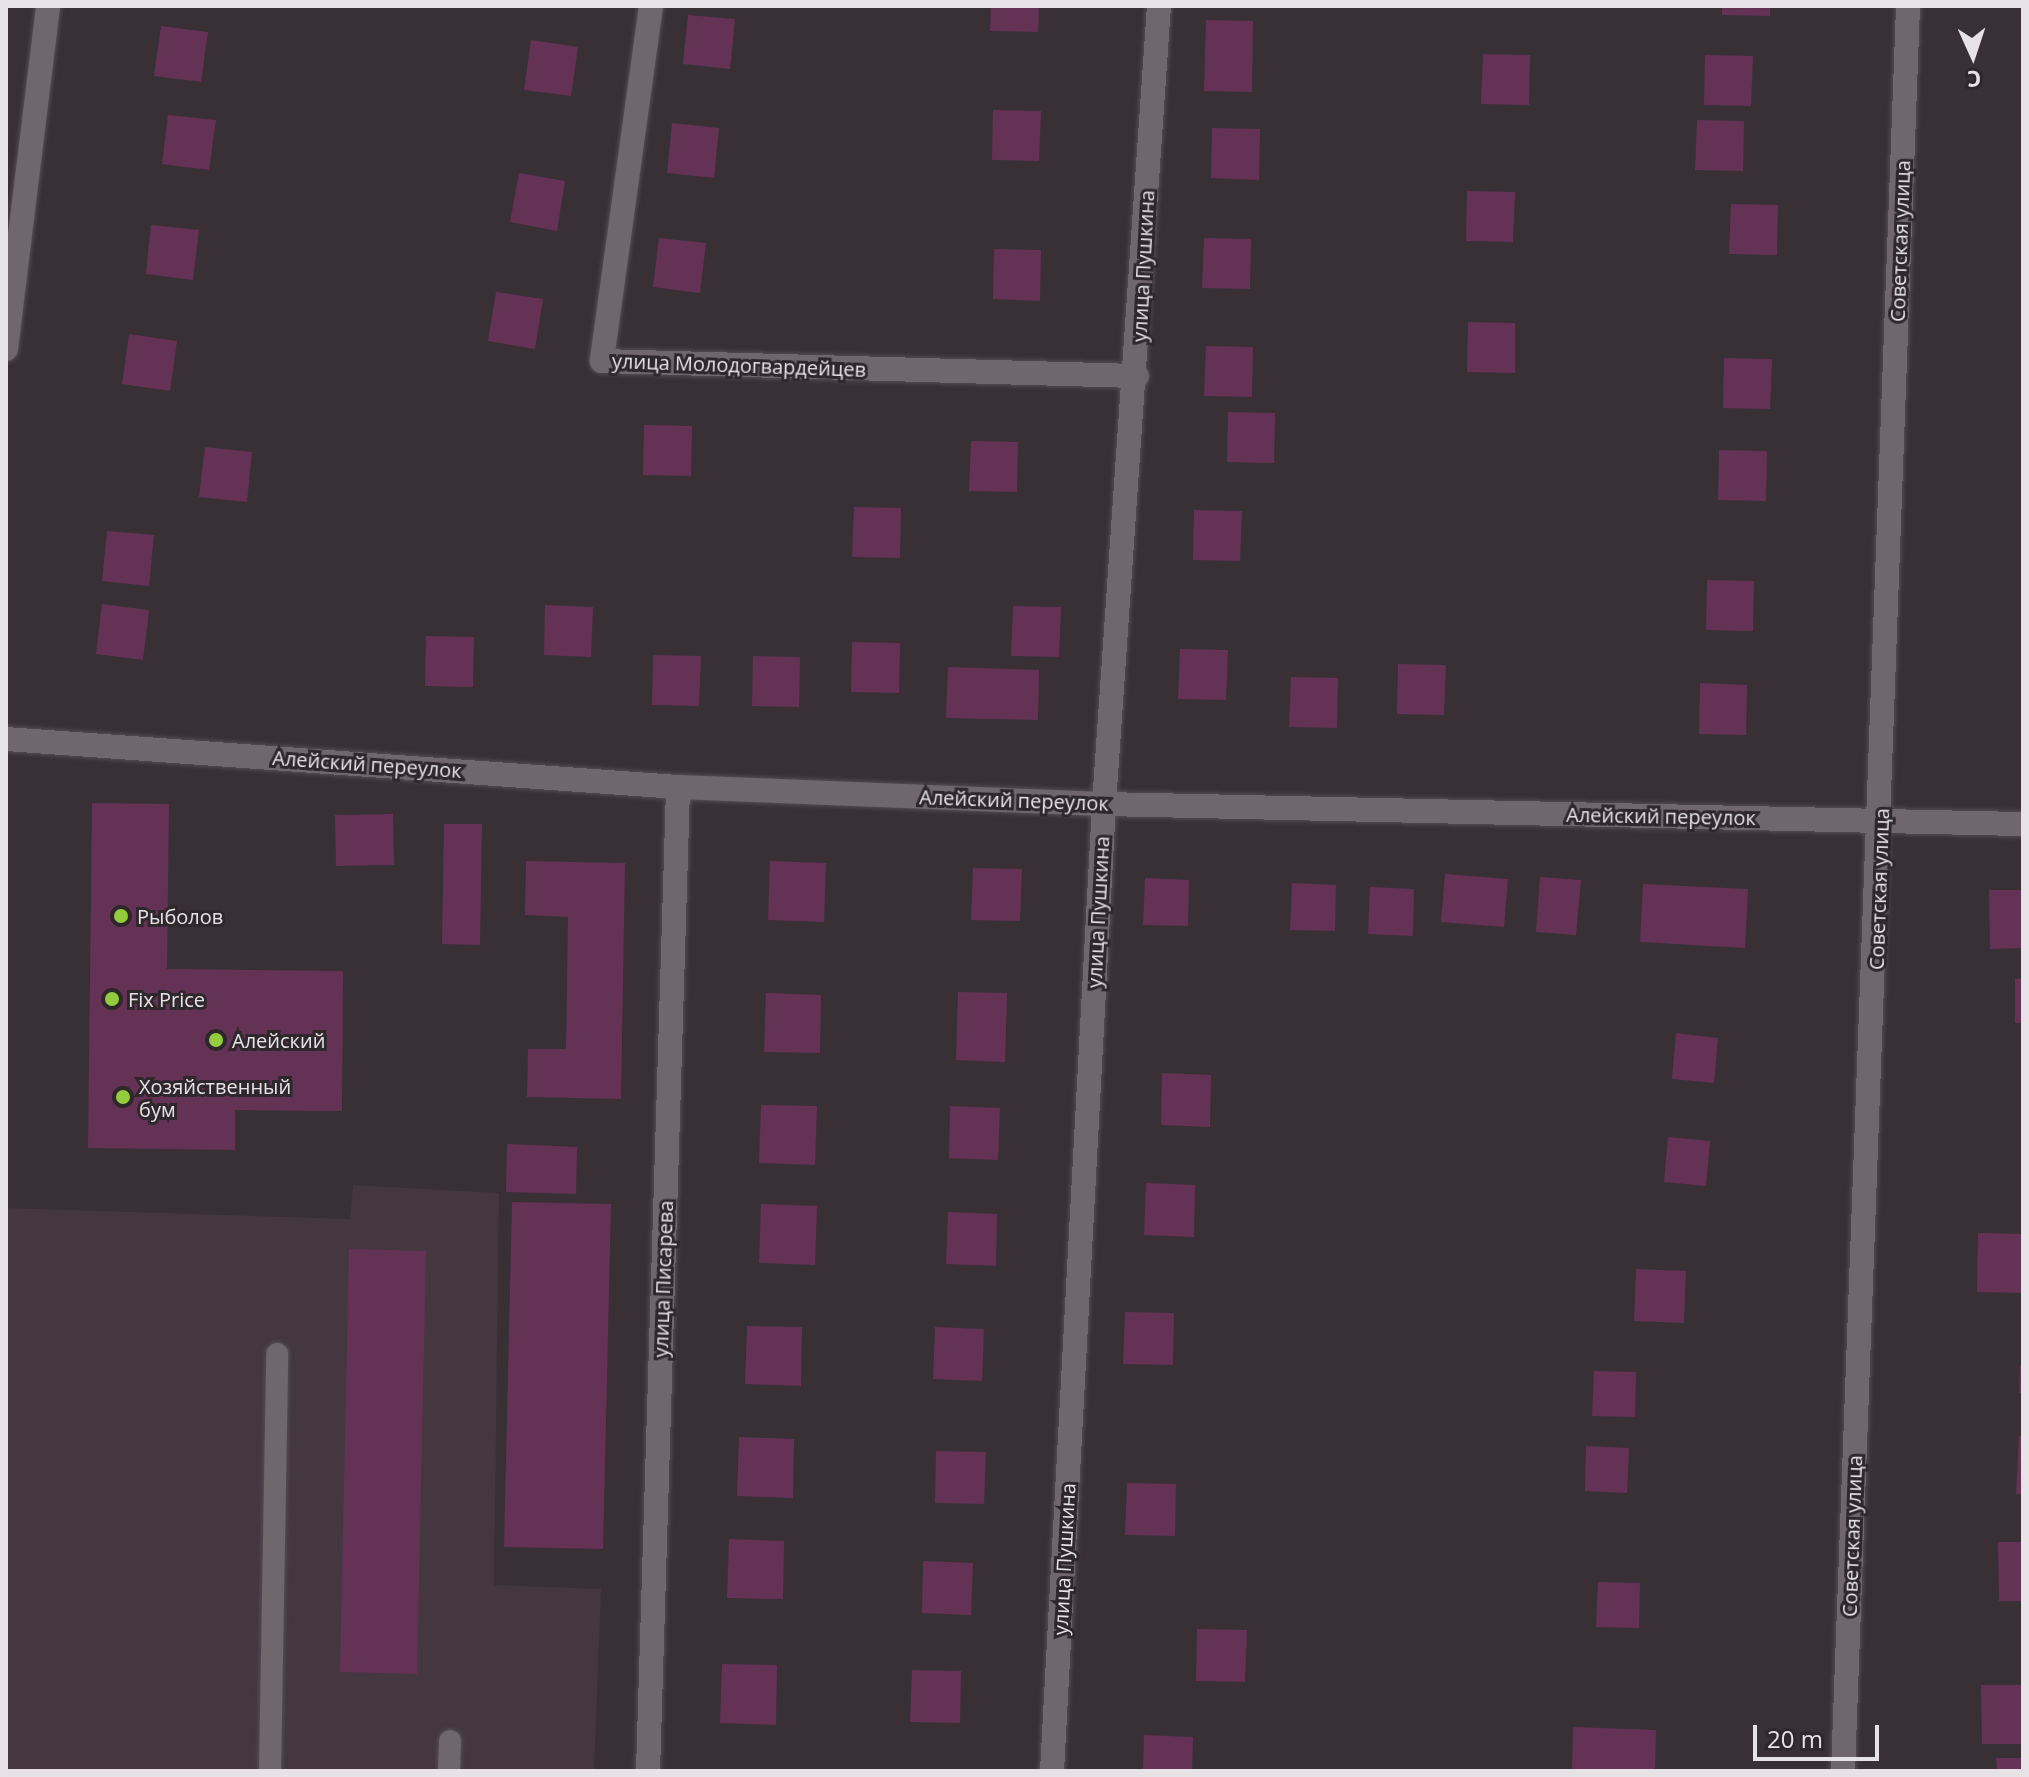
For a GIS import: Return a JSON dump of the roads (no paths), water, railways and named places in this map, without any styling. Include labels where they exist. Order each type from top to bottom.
[{"type":"street","points":[[6,349],[48,6]]},
{"type":"street","name":"улица Молодогвардейцев","points":[[651,6],[602,361],[1137,376]]},
{"type":"street","name":"улица Пушкина","points":[[1052,1771],[1104,804],[1137,376],[1159,6]]},
{"type":"street","name":"Советская улица","points":[[1843,1771],[1882,821],[1908,6]]},
{"type":"street","name":"Алейский переулок","points":[[6,739],[678,787],[1104,804],[2023,824]]},
{"type":"street","name":"улица Писарева","points":[[648,1771],[678,787]]},
{"type":"lane","points":[[270,1771],[277,1354]]},
{"type":"lane","points":[[449,1771],[450,1741]]},
{"type":"place","name":"Рыболов","points":[[121,916]]},
{"type":"place","name":"Fix Price","points":[[112,999]]},
{"type":"place","name":"Алейский","points":[[216,1040]]},
{"type":"place","name":"Хозяйственный бум","points":[[123,1097]]}]
